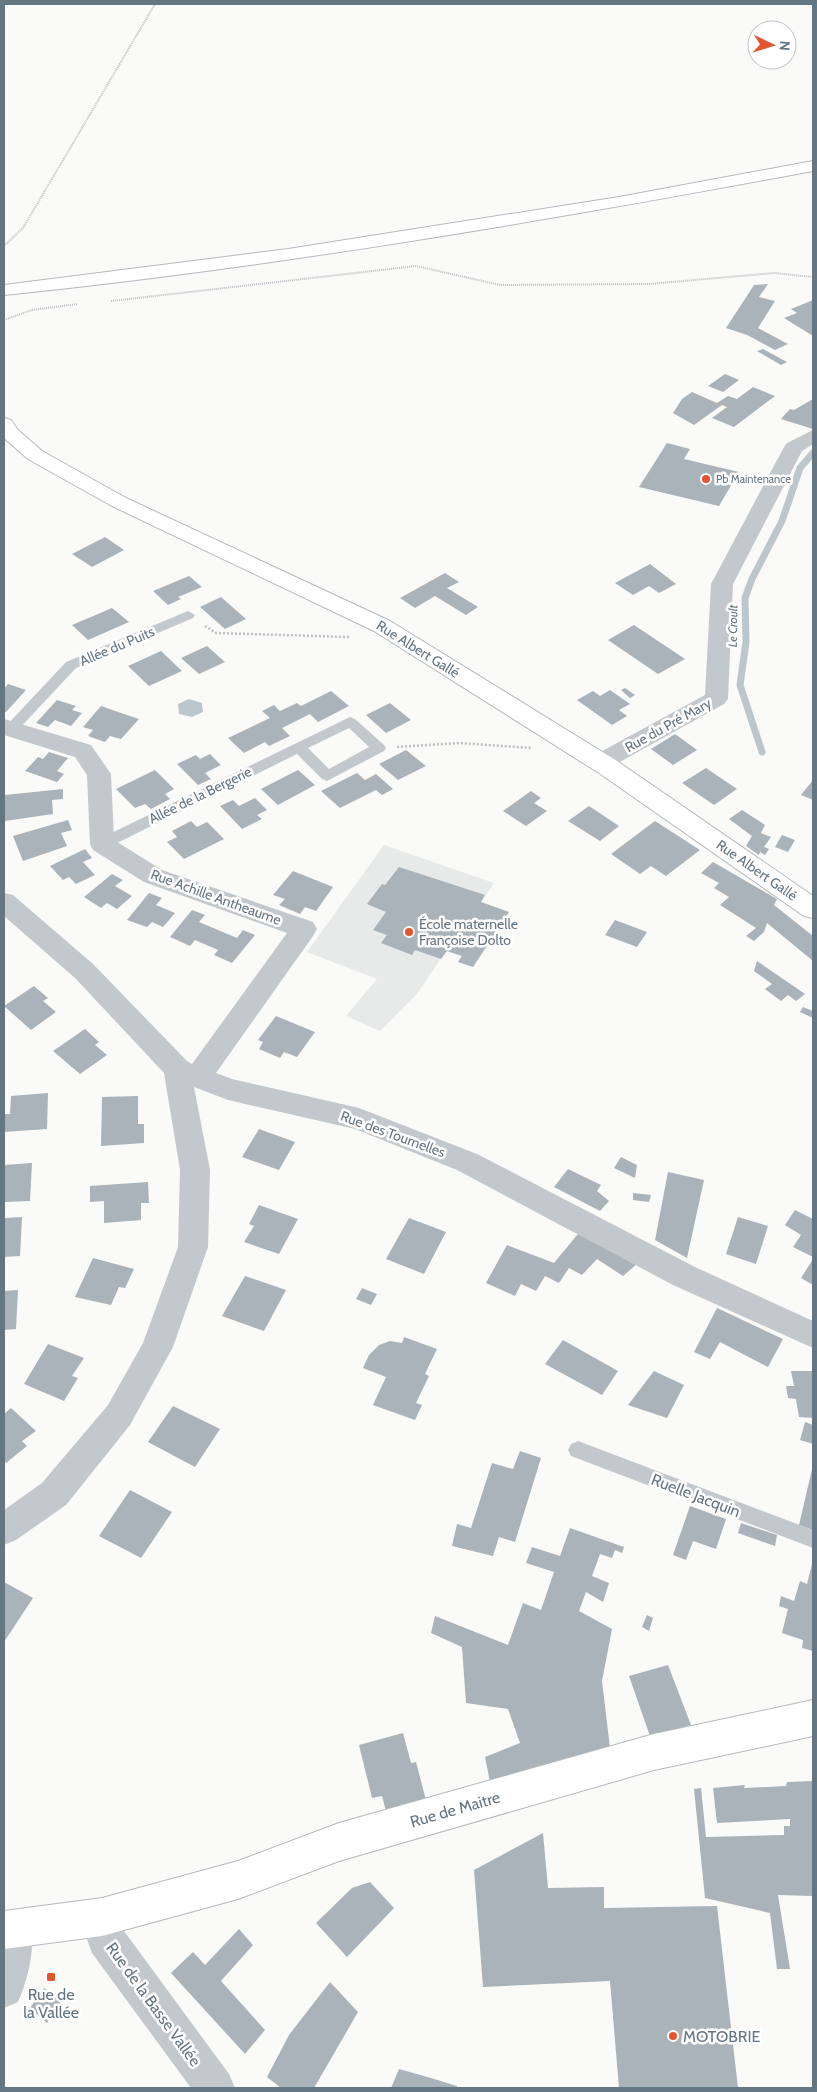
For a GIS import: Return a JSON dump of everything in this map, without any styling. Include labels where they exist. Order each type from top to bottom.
[{"type":"street","points":[[4,290],[38,284],[238,261],[619,202],[813,166]]},
{"type":"street","points":[[19,271],[48,272],[378,239]]},
{"type":"street","name":"Rue Albert Gallé","points":[[4,424],[11,434],[35,454],[128,506],[382,626],[600,762],[813,909]]},
{"type":"street","name":"Rue du Pré Mary","points":[[600,762],[716,699],[722,584],[794,447],[813,436]]},
{"type":"street","points":[[8,728],[83,751],[99,774],[102,844]]},
{"type":"street","name":"Rue Achille Antheaume","points":[[102,844],[153,876],[304,929],[187,1073]]},
{"type":"street","name":"Rue des Tournelles","points":[[4,902],[84,971],[187,1073],[228,1090],[359,1119],[467,1162],[684,1276],[813,1335]]},
{"type":"street","points":[[4,1529],[54,1494],[119,1415],[157,1347],[192,1247],[195,1170],[187,1073]]},
{"type":"street","name":"Rue de Maitre","points":[[8,1930],[102,1917],[238,1880],[339,1842],[654,1752],[813,1718]]},
{"type":"street","name":"Rue de la Basse Vallée","points":[[102,1917],[106,1939],[215,2088]]},
{"type":"street","points":[[4,1988],[9,1971],[8,1930]]},
{"type":"lane","name":"Allée du Puits","points":[[8,728],[71,665],[188,615]]},
{"type":"lane","name":"Allée de la Bergerie","points":[[102,844],[350,722],[379,748]]},
{"type":"lane","points":[[299,747],[327,776],[379,748]]},
{"type":"lane","name":"Ruelle Jacquin","points":[[578,1450],[813,1539]]},
{"type":"path","points":[[4,246],[23,228],[155,4]]},
{"type":"path","points":[[111,301],[416,266],[500,285],[649,284],[774,273],[813,277]]},
{"type":"path","points":[[4,320],[32,310],[81,304]]},
{"type":"path","points":[[188,615],[216,633],[351,637]]},
{"type":"path","points":[[379,748],[460,743],[537,749]]},
{"type":"shaded area","points":[[189,699],[202,703],[203,712],[192,717],[179,714],[178,704]]},
{"type":"shaded area","name":"École maternelle Françoise Dolto","points":[[384,845],[494,883],[481,902],[509,912],[473,967],[458,962],[462,956],[446,951],[416,995],[380,1031],[346,1016],[377,979],[307,952]]},
{"type":"building","points":[[768,284],[759,297],[775,301],[758,328],[788,344],[775,350],[747,335],[726,328],[754,285]]},
{"type":"building","points":[[813,300],[813,336],[784,318],[797,313],[791,309]]},
{"type":"building","points":[[763,349],[787,362],[781,365],[757,351]]},
{"type":"building","points":[[725,374],[739,380],[723,392],[708,386]]},
{"type":"building","points":[[753,387],[775,396],[734,427],[712,418],[727,407],[722,405],[694,425],[673,413],[682,399],[692,392],[717,403],[728,396],[737,399]]},
{"type":"building","points":[[813,399],[813,429],[781,419],[790,409],[794,410]]},
{"type":"building","points":[[667,443],[690,449],[684,459],[739,472],[719,506],[639,487]]},
{"type":"building","points":[[105,537],[124,550],[92,567],[72,554]]},
{"type":"building","points":[[650,564],[676,584],[659,593],[649,586],[633,595],[615,583]]},
{"type":"building","points":[[445,573],[459,582],[447,588],[478,607],[466,615],[435,596],[415,608],[400,598]]},
{"type":"building","points":[[189,576],[202,587],[178,597],[181,599],[168,605],[153,591]]},
{"type":"building","points":[[221,597],[246,619],[225,629],[200,607]]},
{"type":"building","points":[[112,608],[129,622],[88,640],[72,625]]},
{"type":"building","points":[[634,625],[685,659],[658,674],[608,640]]},
{"type":"building","points":[[207,646],[225,662],[199,674],[181,658]]},
{"type":"building","points":[[161,651],[182,671],[149,686],[128,666]]},
{"type":"building","points":[[8,684],[26,690],[4,712],[4,689]]},
{"type":"building","points":[[625,688],[635,695],[630,698],[621,690]]},
{"type":"building","points":[[610,690],[630,704],[619,710],[627,716],[612,725],[577,700],[593,691],[600,696]]},
{"type":"building","points":[[331,691],[349,706],[318,722],[310,714],[282,728],[290,736],[269,746],[265,742],[244,753],[228,738],[270,718],[262,711],[274,705],[280,711],[297,703],[301,706]]},
{"type":"building","points":[[57,700],[76,706],[72,710],[82,713],[71,726],[55,720],[48,727],[36,723]]},
{"type":"building","points":[[390,703],[411,720],[386,733],[366,715]]},
{"type":"building","points":[[101,706],[139,719],[121,739],[110,736],[105,742],[88,736],[93,730],[83,727]]},
{"type":"building","points":[[675,734],[697,750],[673,765],[651,749]]},
{"type":"building","points":[[406,750],[426,766],[398,780],[379,764]]},
{"type":"building","points":[[49,752],[68,758],[57,771],[64,774],[57,782],[25,771],[38,757],[43,759]]},
{"type":"building","points":[[210,754],[221,765],[205,773],[211,779],[198,785],[177,764],[196,755],[200,759]]},
{"type":"building","points":[[706,768],[737,789],[714,805],[682,783]]},
{"type":"building","points":[[155,770],[174,789],[165,794],[170,799],[151,809],[145,804],[135,808],[116,789]]},
{"type":"building","points":[[298,770],[315,785],[278,805],[261,789]]},
{"type":"building","points":[[357,773],[365,780],[376,774],[393,789],[382,795],[376,790],[340,808],[321,791]]},
{"type":"building","points":[[813,780],[813,800],[801,795]]},
{"type":"building","points":[[63,789],[63,799],[52,800],[53,814],[5,821],[5,795]]},
{"type":"building","points":[[531,791],[541,798],[534,803],[547,811],[526,826],[503,811]]},
{"type":"building","points":[[255,798],[267,810],[257,815],[262,819],[242,829],[220,806],[233,800],[239,806]]},
{"type":"building","points":[[589,806],[619,826],[600,841],[568,821]]},
{"type":"building","points":[[742,810],[765,825],[761,833],[771,837],[764,847],[769,849],[765,855],[760,852],[759,855],[746,846],[752,836],[729,819]]},
{"type":"building","points":[[68,820],[72,830],[61,833],[67,846],[23,861],[13,836]]},
{"type":"building","points":[[191,821],[197,827],[207,822],[224,839],[184,859],[167,842],[177,837],[172,831]]},
{"type":"building","points":[[655,821],[700,850],[666,876],[651,866],[640,874],[611,854]]},
{"type":"building","points":[[782,835],[795,840],[788,852],[775,847]]},
{"type":"building","points":[[85,849],[92,858],[83,862],[95,875],[76,884],[69,877],[63,880],[50,866]]},
{"type":"building","points":[[713,862],[777,899],[774,905],[813,936],[813,961],[767,923],[764,932],[754,941],[746,936],[756,928],[720,905],[729,897],[714,888],[719,883],[701,873]]},
{"type":"building","points":[[399,867],[485,895],[481,902],[509,912],[473,967],[458,962],[462,956],[447,951],[441,959],[415,950],[412,955],[381,943],[387,935],[373,930],[386,912],[367,904],[382,884],[385,885]]},
{"type":"building","points":[[293,871],[333,887],[316,911],[305,907],[300,914],[279,905],[285,899],[273,895]]},
{"type":"building","points":[[112,874],[123,880],[115,886],[132,896],[117,909],[107,903],[101,908],[84,897]]},
{"type":"building","points":[[149,893],[162,898],[156,905],[175,913],[163,927],[152,922],[147,927],[127,920]]},
{"type":"building","points":[[192,910],[205,915],[199,922],[237,938],[243,930],[255,935],[232,963],[214,955],[218,950],[195,940],[190,946],[170,937]]},
{"type":"building","points":[[615,920],[647,932],[637,947],[605,935]]},
{"type":"building","points":[[757,961],[805,994],[796,1001],[788,995],[781,1001],[765,989],[772,984],[754,971]]},
{"type":"building","points":[[34,986],[48,998],[43,1001],[56,1012],[31,1030],[4,1006]]},
{"type":"building","points":[[803,1007],[813,1011],[813,1018],[800,1012]]},
{"type":"building","points":[[276,1016],[315,1032],[297,1057],[284,1052],[280,1058],[259,1049],[263,1042],[258,1040]]},
{"type":"building","points":[[85,1029],[99,1042],[95,1045],[107,1055],[80,1074],[53,1051]]},
{"type":"building","points":[[48,1093],[47,1129],[4,1132],[5,1114],[10,1114],[11,1096]]},
{"type":"building","points":[[138,1096],[138,1124],[144,1124],[144,1143],[101,1146],[102,1097]]},
{"type":"building","points":[[259,1129],[295,1142],[279,1170],[242,1157]]},
{"type":"building","points":[[621,1157],[637,1165],[635,1178],[614,1168]]},
{"type":"building","points":[[32,1163],[30,1201],[4,1202],[4,1165]]},
{"type":"building","points":[[568,1169],[601,1185],[597,1191],[609,1201],[600,1211],[554,1187]]},
{"type":"building","points":[[668,1172],[704,1180],[687,1258],[655,1240]]},
{"type":"building","points":[[148,1182],[149,1203],[141,1203],[141,1220],[104,1223],[104,1201],[90,1202],[90,1186]]},
{"type":"building","points":[[633,1193],[651,1195],[649,1202],[633,1200]]},
{"type":"building","points":[[259,1205],[298,1219],[279,1254],[244,1242],[254,1226],[249,1224]]},
{"type":"building","points":[[795,1210],[813,1219],[813,1257],[793,1247],[801,1235],[785,1225]]},
{"type":"building","points":[[22,1217],[20,1256],[4,1257],[4,1218]]},
{"type":"building","points":[[738,1217],[768,1226],[756,1264],[726,1254]]},
{"type":"building","points":[[409,1218],[446,1232],[424,1274],[386,1259]]},
{"type":"building","points":[[582,1229],[637,1264],[623,1276],[597,1259],[582,1275],[569,1268],[559,1283],[545,1276],[536,1291],[521,1284],[515,1296],[486,1283],[507,1245],[554,1263]]},
{"type":"building","points":[[93,1258],[134,1269],[125,1288],[119,1287],[111,1305],[75,1297]]},
{"type":"building","points":[[813,1259],[813,1285],[801,1278]]},
{"type":"building","points":[[245,1276],[286,1290],[264,1331],[222,1316]]},
{"type":"building","points":[[362,1288],[377,1294],[371,1305],[356,1299]]},
{"type":"building","points":[[18,1290],[16,1329],[4,1330],[4,1291]]},
{"type":"building","points":[[717,1308],[783,1339],[768,1367],[720,1342],[710,1359],[694,1352]]},
{"type":"building","points":[[404,1337],[437,1349],[425,1374],[429,1376],[416,1403],[422,1405],[415,1420],[373,1405],[386,1377],[363,1368],[369,1355],[379,1345],[390,1341],[402,1343]]},
{"type":"building","points":[[563,1340],[618,1371],[602,1395],[545,1364]]},
{"type":"building","points":[[48,1344],[84,1358],[72,1376],[78,1378],[64,1401],[24,1384]]},
{"type":"building","points":[[654,1371],[684,1385],[667,1418],[628,1405]]},
{"type":"building","points":[[791,1371],[813,1371],[813,1418],[799,1417],[796,1399],[788,1398],[786,1386],[794,1386]]},
{"type":"building","points":[[173,1406],[220,1429],[195,1467],[148,1442]]},
{"type":"building","points":[[11,1408],[36,1431],[22,1441],[27,1446],[6,1463],[4,1460],[4,1414]]},
{"type":"building","points":[[805,1422],[813,1425],[813,1444],[800,1440]]},
{"type":"building","points":[[520,1451],[541,1458],[515,1542],[499,1537],[493,1556],[452,1546],[457,1524],[471,1528],[492,1463],[513,1469]]},
{"type":"building","points":[[813,1465],[813,1530],[799,1525]]},
{"type":"building","points":[[130,1490],[172,1512],[141,1558],[99,1536]]},
{"type":"building","points":[[690,1506],[726,1519],[716,1549],[693,1541],[686,1560],[673,1555]]},
{"type":"building","points":[[741,1523],[777,1535],[775,1546],[738,1533]]},
{"type":"building","points":[[570,1528],[624,1547],[622,1553],[615,1550],[612,1558],[600,1554],[592,1576],[609,1583],[603,1602],[586,1592],[579,1611],[612,1629],[602,1681],[610,1748],[490,1782],[485,1757],[520,1743],[508,1709],[466,1703],[462,1647],[431,1633],[435,1616],[508,1645],[523,1603],[541,1610],[554,1572],[526,1563],[532,1547],[560,1556]]},
{"type":"building","points":[[813,1560],[813,1651],[802,1648],[803,1640],[782,1633],[788,1609],[779,1606],[781,1596],[794,1601],[800,1581],[807,1584]]},
{"type":"building","points":[[4,1582],[33,1598],[4,1642]]},
{"type":"building","points":[[647,1615],[653,1618],[649,1631],[642,1627]]},
{"type":"building","points":[[668,1665],[691,1725],[650,1736],[629,1676]]},
{"type":"building","points":[[403,1733],[411,1763],[416,1762],[426,1800],[386,1811],[382,1796],[372,1798],[359,1745]]},
{"type":"building","points":[[813,1781],[813,1896],[778,1895],[790,1969],[777,1969],[770,1913],[705,1898],[694,1789],[701,1788],[706,1837],[784,1835],[784,1826],[790,1826],[790,1819],[717,1823],[713,1788],[745,1785],[744,1788],[786,1786],[787,1782]]},
{"type":"building","name":"MOTOBRIE","points":[[543,1833],[548,1888],[604,1887],[604,1908],[717,1906],[738,2088],[619,2088],[610,1981],[483,1987],[474,1870]]},
{"type":"building","points":[[370,1882],[394,1908],[347,1957],[316,1923],[352,1888]]},
{"type":"building","points":[[239,1929],[253,1945],[221,1981],[265,2030],[245,2054],[171,1973],[193,1952],[205,1965]]},
{"type":"building","points":[[330,1982],[358,2012],[314,2088],[281,2088],[267,2077],[289,2035]]},
{"type":"building","points":[[44,1988],[62,2000],[47,2023],[30,2008]]},
{"type":"building","points":[[399,2069],[457,2086],[456,2088],[391,2088]]},
{"type":"waterway","name":"Le Croult","points":[[762,752],[740,685],[746,642],[745,598],[752,579],[782,521],[800,468],[813,453]]},
{"type":"place","name":"Pb Maintenance","points":[[706,479]]},
{"type":"place","name":"École maternelle Françoise Dolto","points":[[409,932]]},
{"type":"place","name":"Rue de la Vallée","points":[[51,1977]]},
{"type":"place","name":"MOTOBRIE","points":[[673,2036]]}]
